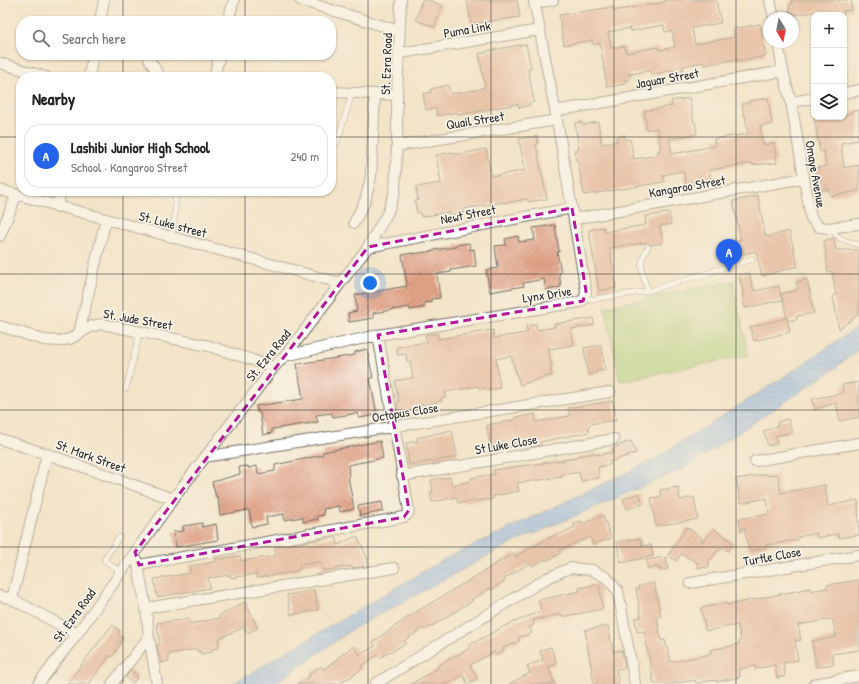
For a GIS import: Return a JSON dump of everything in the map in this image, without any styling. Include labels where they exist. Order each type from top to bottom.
[{"type":"street","points":[[101,16],[104,0]]},
{"type":"street","points":[[229,16],[234,0]]},
{"type":"street","points":[[300,0],[400,32]]},
{"type":"street","name":"St. Ezra Road","points":[[38,684],[77,634],[204,457],[274,366],[285,356],[368,247],[388,212],[395,191],[401,0]]},
{"type":"street","points":[[534,2],[553,0]]},
{"type":"street","points":[[770,0],[773,12]]},
{"type":"street","name":"Lynx Drive","points":[[285,356],[378,335],[580,302],[585,298],[586,291],[574,219],[534,2]]},
{"type":"street","name":"Puma Link","points":[[400,54],[539,30]]},
{"type":"street","name":"Omaye Avenue","points":[[779,48],[791,102],[811,218],[819,227],[829,228]]},
{"type":"street","points":[[90,72],[92,60]]},
{"type":"street","points":[[149,60],[157,72]]},
{"type":"street","points":[[215,72],[219,60]]},
{"type":"street","points":[[0,63],[30,72]]},
{"type":"street","name":"Jaguar Street","points":[[556,116],[783,71]]},
{"type":"street","points":[[847,92],[859,90]]},
{"type":"street","points":[[336,92],[397,95]]},
{"type":"street","points":[[354,223],[365,201],[372,177],[375,94]]},
{"type":"street","points":[[791,102],[811,99]]},
{"type":"street","name":"Quail Street","points":[[397,146],[556,116]]},
{"type":"street","name":"Kangaroo Street","points":[[574,219],[804,178]]},
{"type":"street","name":"St. Luke street","points":[[0,190],[16,196],[340,283]]},
{"type":"street","points":[[0,236],[16,196]]},
{"type":"street","points":[[57,207],[60,196]]},
{"type":"street","name":"Newt Street","points":[[368,247],[572,208]]},
{"type":"street","points":[[79,333],[106,219]]},
{"type":"street","points":[[829,228],[859,224]]},
{"type":"street","name":"St. Jude Street","points":[[0,326],[44,340],[59,341],[70,339],[92,326],[102,324],[209,346],[274,366]]},
{"type":"street","points":[[139,565],[404,517],[408,514],[409,510],[378,335]]},
{"type":"street","name":"Octopus Close","points":[[204,457],[610,392]]},
{"type":"street","name":"St. Mark Street","points":[[0,439],[47,454],[173,499]]},
{"type":"street","name":"St Luke Close","points":[[402,476],[614,439]]},
{"type":"street","points":[[755,462],[859,443]]},
{"type":"street","points":[[12,599],[47,454]]},
{"type":"street","points":[[135,552],[139,565],[157,684]]},
{"type":"street","name":"Turtle Close","points":[[690,584],[859,554]]},
{"type":"street","points":[[146,608],[394,568]]},
{"type":"street","points":[[380,683],[547,578],[570,568],[592,570],[607,578],[618,591],[635,684]]},
{"type":"street","points":[[0,596],[12,599],[77,634]]},
{"type":"street","points":[[112,684],[149,636]]},
{"type":"street","points":[[814,684],[859,676]]},
{"type":"lane","points":[[336,143],[352,93]]},
{"type":"lane","points":[[171,237],[174,224],[176,196]]},
{"type":"lane","points":[[829,228],[841,238],[859,245]]},
{"type":"lane","points":[[648,247],[642,256],[641,262],[648,291]]},
{"type":"lane","points":[[585,298],[594,299],[648,291],[753,259]]},
{"type":"lane","points":[[126,389],[140,331]]},
{"type":"lane","points":[[119,537],[104,560],[121,572]]},
{"type":"highlighted area","points":[[572,208],[586,291],[583,301],[378,335],[409,510],[404,517],[139,565],[135,552],[368,247]]},
{"type":"green space","points":[[733,281],[748,355],[620,381],[605,307]]},
{"type":"water","points":[[859,326],[859,349],[830,372],[685,468],[506,546],[353,629],[274,684],[232,684],[443,560],[653,460],[784,377]]},
{"type":"building","points":[[422,0],[427,0],[442,5],[435,27],[416,20]]},
{"type":"building","points":[[467,0],[517,0],[520,17],[471,24]]},
{"type":"building","points":[[664,0],[716,0],[721,23],[692,28],[695,44],[734,37],[733,29],[760,24],[763,48],[764,48],[766,56],[704,65],[703,62],[683,66],[683,70],[674,72],[674,70],[651,75],[650,71],[629,74],[630,79],[625,80],[626,84],[607,87],[600,43],[593,45],[592,40],[564,45],[559,15],[613,7],[613,11],[665,2]],"holes":[[[664,25],[665,32],[672,31],[675,47],[659,50],[658,47],[626,53],[625,46],[611,48],[608,32],[630,28],[631,31]]]},
{"type":"building","points":[[791,0],[851,0],[852,10],[843,12],[821,11],[799,14],[799,12],[790,12],[789,4],[792,4]]},
{"type":"building","points":[[526,44],[531,68],[528,68],[534,102],[529,103],[530,105],[519,108],[518,104],[458,115],[458,112],[437,116],[436,108],[426,110],[423,94],[431,92],[431,89],[448,85],[450,94],[485,87],[479,54],[487,51]]},
{"type":"building","points":[[689,98],[697,134],[669,139],[672,154],[715,146],[714,139],[747,134],[742,104],[749,103],[749,101],[768,98],[772,124],[760,126],[763,145],[774,143],[777,163],[752,165],[752,163],[709,170],[711,181],[686,186],[684,173],[682,171],[663,175],[664,182],[584,195],[578,161],[576,161],[574,151],[579,150],[575,123],[582,122],[583,125],[598,122],[602,144],[617,141],[616,137],[625,135],[625,140],[630,139],[634,159],[658,155],[658,150],[661,150],[657,128],[647,130],[644,111],[672,106],[671,101]]},
{"type":"building","points":[[859,110],[859,134],[857,134],[859,140],[841,143],[844,168],[859,165],[859,191],[830,196],[829,189],[821,190],[819,178],[817,179],[815,168],[826,166],[824,151],[820,152],[815,120],[847,120],[847,114],[851,113],[851,111]]},
{"type":"building","points":[[537,136],[538,144],[536,145],[547,199],[528,202],[528,199],[503,202],[463,209],[464,213],[450,215],[449,212],[421,217],[420,212],[417,213],[415,201],[418,200],[416,187],[441,183],[436,155],[453,152],[453,154],[461,154],[486,149],[491,175],[493,176],[525,170],[519,139]]},
{"type":"building","points":[[758,196],[765,234],[767,237],[789,231],[798,266],[762,276],[756,251],[734,256],[731,243],[741,240],[733,201]]},
{"type":"building","points":[[669,213],[671,224],[660,226],[663,243],[651,245],[649,242],[610,248],[616,288],[599,291],[589,230],[604,227],[604,232],[646,225],[645,216]]},
{"type":"building","points":[[555,225],[559,252],[557,252],[561,272],[559,273],[561,287],[546,290],[544,279],[523,283],[524,286],[490,292],[486,270],[498,268],[495,246],[506,245],[505,239],[518,236],[519,242],[535,240],[533,228]]},
{"type":"building","points":[[834,238],[836,250],[859,250],[859,314],[839,329],[833,296],[836,295],[832,271],[828,272],[824,241]]},
{"type":"building","points":[[469,243],[470,250],[474,249],[476,266],[437,274],[440,298],[431,299],[431,302],[424,303],[425,307],[410,310],[409,307],[373,313],[374,318],[349,322],[348,313],[357,311],[355,295],[407,286],[402,255],[434,251]]},
{"type":"building","points":[[749,273],[754,291],[779,286],[782,300],[745,308],[742,295],[744,295],[739,275]]},
{"type":"building","points":[[807,279],[814,313],[797,316],[797,319],[788,321],[781,294],[798,290],[796,282]]},
{"type":"building","points":[[593,318],[594,325],[571,329],[574,345],[548,349],[552,367],[550,367],[552,375],[520,385],[511,356],[496,359],[500,388],[486,390],[485,388],[479,389],[479,386],[445,392],[446,397],[441,398],[442,401],[414,406],[415,410],[398,413],[397,403],[399,402],[395,381],[413,378],[410,361],[407,361],[406,354],[398,355],[397,347],[427,342],[425,335],[437,333],[438,339],[493,330],[494,338],[526,333],[528,332],[526,326],[536,324],[537,330],[555,327],[554,324]]},
{"type":"building","points":[[787,318],[790,332],[754,341],[750,327]]},
{"type":"building","points":[[601,345],[605,370],[596,371],[597,373],[588,375],[584,348]]},
{"type":"building","points":[[367,349],[373,378],[370,378],[377,415],[359,418],[358,413],[333,417],[332,413],[316,415],[318,422],[272,429],[272,433],[263,435],[260,413],[258,413],[256,406],[303,399],[297,364],[355,355],[355,352]]},
{"type":"building","points":[[859,382],[859,417],[840,421],[836,403],[815,409],[812,399],[843,393],[842,385]]},
{"type":"building","points":[[613,401],[616,420],[590,424],[588,427],[589,432],[540,442],[541,445],[531,447],[530,440],[511,443],[511,447],[491,450],[487,425],[535,414],[536,422],[570,416],[568,408]]},
{"type":"building","points":[[788,419],[792,432],[775,436],[777,443],[768,446],[764,431],[778,426],[777,422]]},
{"type":"building","points":[[452,430],[457,457],[409,465],[406,443],[418,441],[417,438]]},
{"type":"building","points":[[380,441],[383,458],[348,465],[348,476],[354,509],[340,512],[339,506],[323,509],[324,515],[317,516],[318,519],[303,522],[303,517],[284,520],[284,514],[266,517],[267,524],[252,527],[249,510],[220,515],[218,497],[216,497],[212,482],[240,474],[239,467],[248,466],[248,468],[257,466],[258,474],[275,471],[275,465],[323,455],[323,452]]},
{"type":"building","points":[[631,441],[636,453],[609,462],[610,465],[598,467],[599,478],[581,481],[579,472],[562,475],[562,477],[517,483],[519,491],[493,496],[493,499],[458,503],[457,497],[432,502],[430,492],[433,492],[431,480],[450,477],[452,485],[471,481],[471,478],[495,474],[494,470],[577,458],[577,456],[595,453],[596,455],[614,452],[612,448]]},
{"type":"building","points":[[767,474],[768,476],[778,474],[781,493],[825,485],[828,506],[858,500],[859,535],[839,538],[838,534],[817,538],[816,533],[798,537],[798,540],[766,545],[766,548],[749,551],[744,527],[741,532],[739,519],[769,514],[767,498],[741,503],[736,479]]},
{"type":"building","points":[[678,487],[680,500],[694,497],[698,519],[656,526],[651,498],[661,496],[660,490]]},
{"type":"building","points":[[639,493],[643,504],[627,509],[623,499]]},
{"type":"building","points":[[382,502],[383,511],[360,516],[358,506]]},
{"type":"building","points":[[603,515],[611,538],[593,545],[590,537],[559,551],[561,553],[546,561],[545,559],[532,566],[530,563],[504,579],[505,581],[491,590],[490,588],[432,626],[424,630],[423,628],[404,641],[406,643],[380,658],[378,655],[361,666],[363,668],[339,684],[297,684],[310,676],[309,674],[321,666],[323,670],[353,646],[360,655],[375,646],[373,642],[408,617],[514,553],[516,556],[558,533],[559,535],[575,527],[573,523],[581,521],[582,524]]},
{"type":"building","points":[[202,523],[202,527],[216,524],[218,540],[176,547],[173,532],[184,531],[183,526]]},
{"type":"building","points":[[687,527],[701,537],[702,542],[714,529],[734,543],[728,551],[723,547],[719,551],[718,550],[709,561],[709,567],[698,568],[697,562],[681,554],[676,561],[668,555]]},
{"type":"building","points":[[357,536],[367,557],[368,566],[352,568],[351,566],[323,571],[321,562],[299,565],[300,570],[297,571],[257,578],[256,574],[231,578],[230,575],[208,578],[210,588],[157,597],[154,579],[190,573],[189,566],[215,562],[215,559],[240,556],[241,561],[276,556],[275,547],[336,537],[338,545]]},
{"type":"building","points":[[640,538],[642,546],[651,545],[653,556],[621,563],[617,542]]},
{"type":"building","points":[[666,557],[668,569],[659,570],[659,567],[648,569],[646,560]]},
{"type":"building","points":[[859,580],[859,650],[832,654],[834,664],[816,667],[812,641],[836,637],[833,619],[798,625],[801,640],[795,641],[798,660],[783,663],[785,676],[777,678],[775,665],[755,669],[755,666],[739,669],[740,677],[716,682],[716,680],[696,683],[695,680],[672,684],[654,684],[644,631],[637,632],[635,618],[641,617],[636,589],[639,589],[638,586],[654,583],[661,616],[657,617],[661,641],[665,640],[671,662],[711,654],[710,650],[740,644],[739,641],[741,641],[738,625],[706,631],[701,608],[727,603],[727,605],[810,588],[811,591],[827,588],[827,585]]},
{"type":"building","points":[[599,584],[603,609],[561,617],[561,614],[533,620],[534,625],[529,627],[532,633],[518,638],[520,641],[503,648],[504,651],[496,655],[494,652],[470,665],[477,679],[468,684],[463,675],[447,684],[411,684],[438,668],[437,666],[470,648],[468,646],[505,626],[541,611],[539,600],[580,591],[579,588]]},
{"type":"building","points":[[314,590],[318,610],[291,615],[287,595]]},
{"type":"building","points":[[245,602],[258,628],[247,633],[244,627],[218,639],[219,648],[212,649],[212,652],[201,654],[201,651],[198,652],[198,649],[168,654],[169,661],[161,663],[157,645],[160,644],[157,623],[189,619],[189,624],[220,618],[219,616]]},
{"type":"building","points":[[112,625],[120,631],[118,634],[123,638],[112,657],[110,655],[89,684],[67,684]]},
{"type":"building","points":[[608,626],[613,652],[622,650],[625,668],[616,669],[619,684],[594,684],[585,630]]},
{"type":"building","points":[[551,647],[557,664],[548,667],[555,684],[509,684],[530,673],[527,666],[543,660],[540,651]]},
{"type":"building","points":[[131,670],[138,676],[133,683],[126,677]]},
{"type":"place","name":"Lashibi Junior High School","points":[[729,272]]}]
